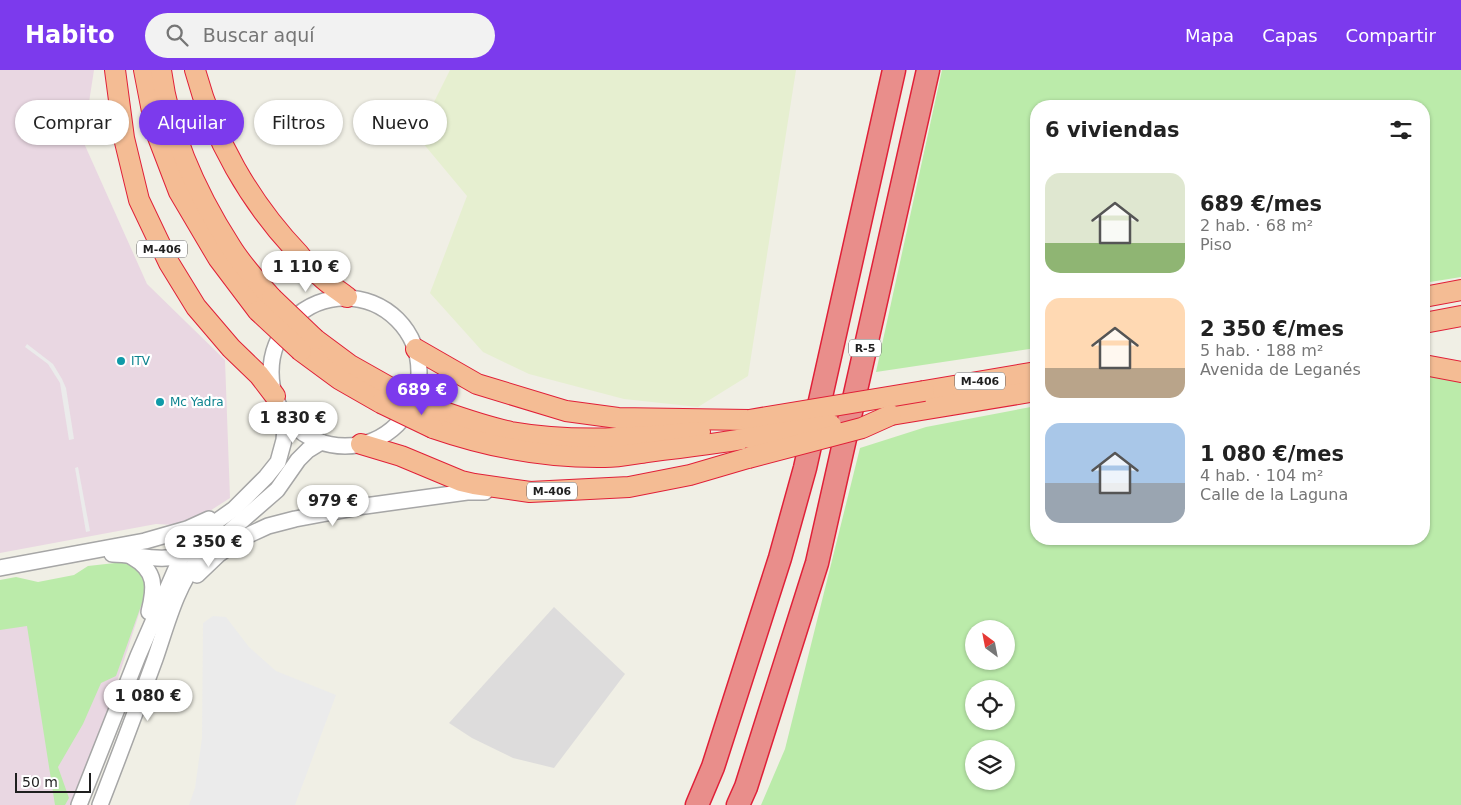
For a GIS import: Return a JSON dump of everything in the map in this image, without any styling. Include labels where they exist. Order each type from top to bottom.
[{"type":"highway","name":"M-406","points":[[115,70],[124,138],[139,200],[169,263],[196,307],[275,396]]},
{"type":"highway","name":"M-406","points":[[144,70],[156,132],[179,192],[218,258],[308,345],[339,379],[385,395],[437,420],[476,424],[510,432],[557,437],[600,439],[749,429],[891,415]]},
{"type":"highway","name":"M-406","points":[[161,70],[174,126],[196,185],[265,304]]},
{"type":"highway","points":[[195,70],[202,96],[224,148],[249,191],[279,234],[318,276],[347,297]]},
{"type":"highway","name":"R-5","points":[[697,805],[708,779],[780,558],[802,477],[894,70]]},
{"type":"highway","name":"R-5","points":[[738,805],[746,787],[817,563],[928,70]]},
{"type":"highway","points":[[1430,296],[1461,290]]},
{"type":"highway","points":[[1430,305],[1461,300]]},
{"type":"highway","points":[[1430,321],[1461,316]]},
{"type":"highway","name":"M-406","points":[[416,349],[477,384],[566,411],[618,418],[749,429],[927,400],[1030,391]]},
{"type":"highway","points":[[1430,366],[1461,372]]},
{"type":"highway","name":"M-406","points":[[361,444],[401,456],[468,482],[530,492],[630,487],[690,475],[862,428],[927,400],[1030,374]]},
{"type":"highway","points":[[689,805],[708,779]]},
{"type":"street","points":[[347,297],[368,301],[388,310],[403,325],[416,349],[420,373],[415,398],[402,419],[384,435],[361,444],[341,446],[321,442],[302,432],[286,416],[275,396],[271,368],[278,340],[295,317],[319,302],[347,297]]},
{"type":"street","points":[[79,805],[138,656],[182,555],[199,534],[234,509],[254,491],[278,462],[284,440],[286,416]]},
{"type":"street","points":[[100,805],[179,588],[190,569],[204,552],[277,490],[303,455],[321,442]]},
{"type":"street","points":[[0,568],[145,541],[187,529],[234,505],[254,491]]},
{"type":"street","points":[[166,627],[184,592],[205,566],[242,538],[268,526],[365,506],[467,492],[530,492]]},
{"type":"street","points":[[96,551],[106,554],[126,554],[164,559],[182,555],[200,547],[254,511]]},
{"type":"street","points":[[126,554],[141,562],[148,570],[153,582],[153,593],[138,656]]},
{"type":"shaded area","points":[[0,70],[94,70],[89,100],[15,100],[15,145],[85,145],[147,284],[225,360],[230,498],[205,514],[174,525],[156,524],[0,553]]},
{"type":"shaded area","points":[[27,344],[53,364],[62,379],[66,388],[74,439],[69,440],[60,383],[48,364],[25,347]]},
{"type":"shaded area","points":[[78,467],[90,531],[86,532],[75,468]]},
{"type":"shaded area","points":[[150,580],[77,805],[0,805],[0,599]]},
{"type":"shaded area","points":[[554,607],[625,674],[554,768],[513,758],[472,738],[449,723]]},
{"type":"shaded area","points":[[213,616],[226,617],[249,647],[276,671],[336,695],[295,805],[189,805],[195,788],[202,738],[203,623]]},
{"type":"green space","points":[[450,70],[796,70],[748,376],[698,407],[624,399],[529,374],[483,352],[430,293],[467,196],[424,145],[447,145],[447,100],[435,100]]},
{"type":"green space","points":[[942,70],[1461,70],[1461,277],[1430,282],[1430,100],[1030,100],[1030,349],[876,372]]},
{"type":"green space","points":[[1430,373],[1461,377],[1461,805],[761,805],[785,749],[860,448],[926,427],[1030,407],[1030,545],[1430,545]]},
{"type":"green space","points":[[124,562],[140,570],[147,589],[116,676],[101,683],[83,724],[58,767],[69,798],[65,805],[55,805],[27,626],[0,630],[0,580],[16,577],[38,582],[74,575],[88,566]]},
{"type":"place","name":"ITV","points":[[121,361]]},
{"type":"place","name":"Mc Yadra","points":[[160,402]]}]
